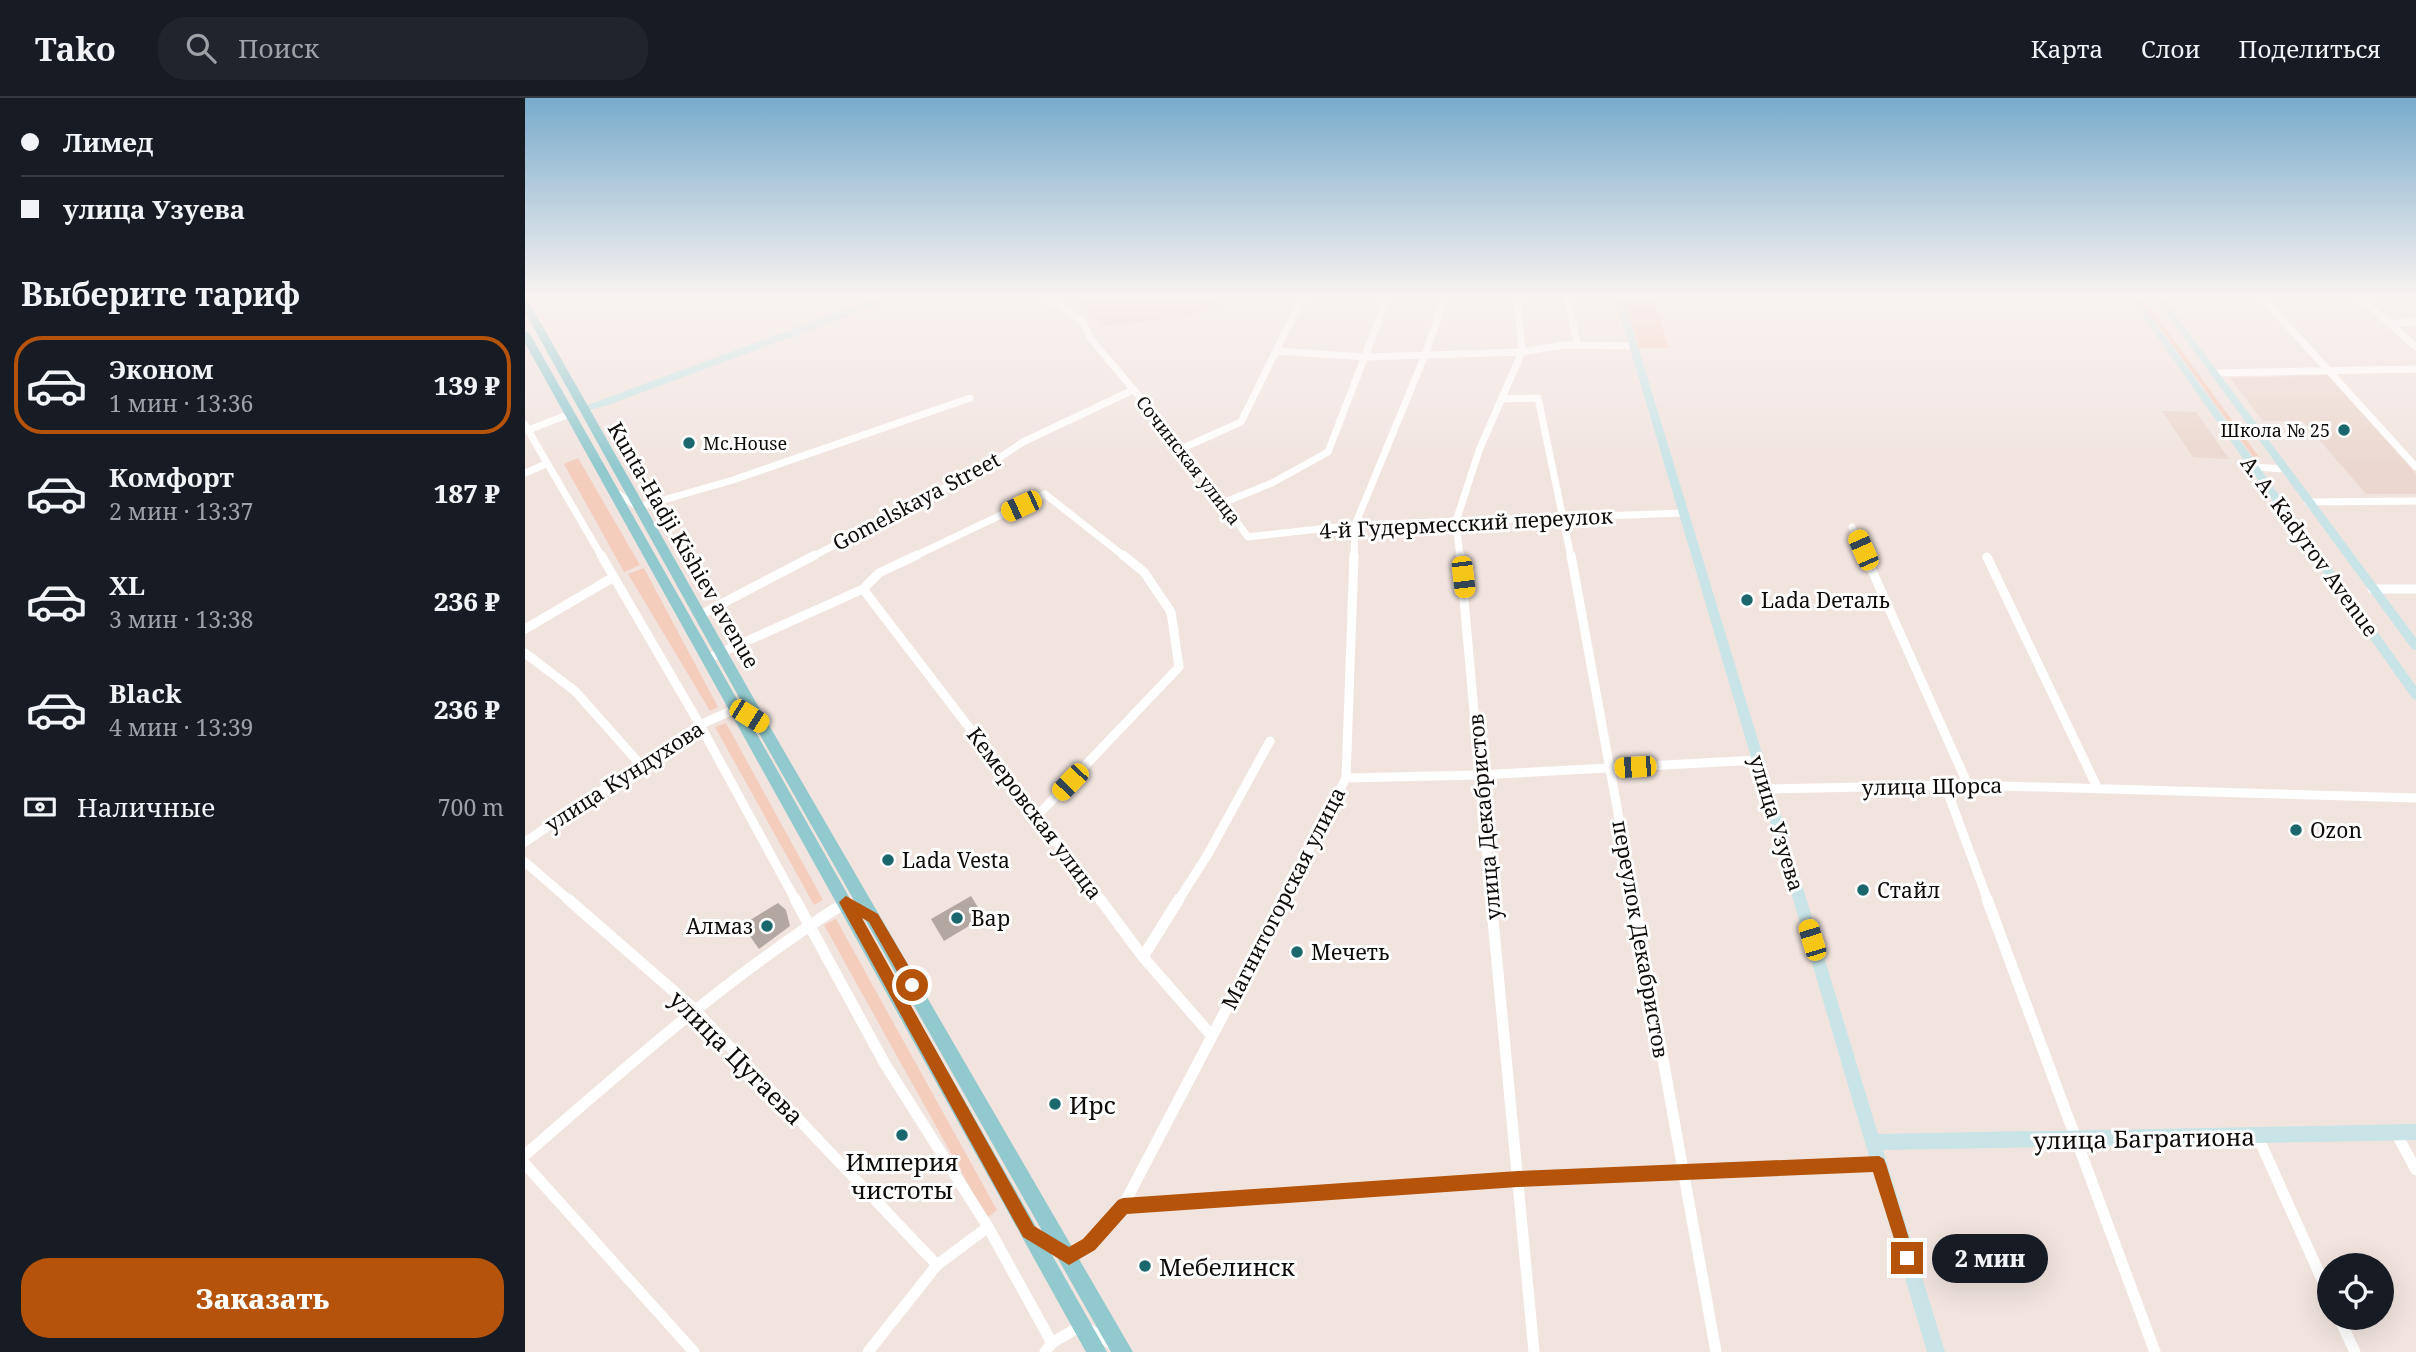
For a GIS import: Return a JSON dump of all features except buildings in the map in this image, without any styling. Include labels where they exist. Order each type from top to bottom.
[{"type":"main road","name":"Kunta-Hadji Kishiev avenue","points":[[537,353],[639,507],[699,615],[737,708],[1097,1352]]},
{"type":"main road","name":"Kunta-Hadji Kishiev avenue","points":[[548,353],[612,490],[761,724],[1122,1351]]},
{"type":"street","points":[[576,412],[735,353]]},
{"type":"street","points":[[747,353],[527,427],[612,578],[700,725],[885,1064],[988,1227],[1049,1347],[1082,1325],[1122,1351]]},
{"type":"street","name":"Сочинская улица","points":[[1102,353],[1184,448],[1248,537]]},
{"type":"street","points":[[1184,448],[1241,422],[1275,353]]},
{"type":"street","points":[[1299,353],[1366,357],[1505,353]]},
{"type":"street","points":[[1225,502],[1272,483],[1328,452],[1368,353]]},
{"type":"street","name":"улица Декабристов","points":[[1522,353],[1480,447],[1455,521],[1466,604],[1479,775],[1534,1352]]},
{"type":"street","name":"улица Узуева","points":[[1636,353],[1936,1352]]},
{"type":"street","name":"A. A. Kadyrov Avenue","points":[[2172,353],[2416,695]]},
{"type":"street","name":"A. A. Kadyrov Avenue","points":[[2200,353],[2416,646]]},
{"type":"street","points":[[2313,353],[2416,467]]},
{"type":"street","name":"Магнитогорская улица","points":[[1069,1257],[1089,1244],[1123,1206],[1346,778],[1355,525],[1425,355]]},
{"type":"street","points":[[2216,373],[2416,369]]},
{"type":"street","name":"Gomelskaya Street","points":[[699,615],[990,464],[1023,442],[1133,390]]},
{"type":"street","points":[[612,490],[639,507],[733,480],[970,398]]},
{"type":"street","name":"переулок Декабристов","points":[[1502,399],[1538,398],[1564,518],[1716,1352]]},
{"type":"street","points":[[525,473],[546,464]]},
{"type":"street","points":[[2253,467],[2285,468]]},
{"type":"street","points":[[715,655],[863,589],[879,572],[1045,495],[1144,572],[1171,612],[1179,667],[1038,815]]},
{"type":"street","points":[[2308,502],[2416,501]]},
{"type":"street","name":"4-й Гудермесский переулок","points":[[1248,537],[1355,525],[1684,513]]},
{"type":"street","points":[[1852,527],[1968,785]]},
{"type":"street","points":[[1987,556],[2097,787]]},
{"type":"street","points":[[525,629],[612,578]]},
{"type":"street","name":"Кемеровская улица","points":[[863,589],[1038,815],[1143,957],[1211,1035]]},
{"type":"street","points":[[2372,589],[2416,589]]},
{"type":"street","points":[[525,653],[575,691],[639,763]]},
{"type":"street","points":[[737,708],[761,724]]},
{"type":"street","name":"улица Кундухова","points":[[525,842],[639,763],[700,725],[737,708]]},
{"type":"street","points":[[1143,957],[1208,854],[1270,741]]},
{"type":"street","points":[[1346,778],[1479,775],[1758,760]]},
{"type":"street","points":[[1945,785],[2155,1352]]},
{"type":"street","name":"улица Щорса","points":[[1767,789],[1968,785],[2416,798]]},
{"type":"street","name":"улица Цугаева","points":[[525,862],[693,1008],[937,1265]]},
{"type":"street","points":[[525,1155],[693,1008],[808,925],[846,902],[874,918]]},
{"type":"street","name":"улица Багратиона","points":[[1872,1142],[2416,1132]]},
{"type":"street","points":[[2396,1133],[2416,1170]]},
{"type":"street","points":[[2257,1137],[2317,1269]]},
{"type":"street","points":[[525,1164],[694,1352]]},
{"type":"street","points":[[1123,1206],[1518,1179],[1879,1164]]},
{"type":"street","points":[[868,1352],[937,1265],[988,1227]]},
{"type":"street","points":[[1028,1232],[1069,1257]]},
{"type":"street","points":[[2345,1330],[2355,1352]]},
{"type":"shaded area","points":[[2178,353],[2183,353],[2259,457],[2253,457]]},
{"type":"shaded area","name":"Школа № 25","points":[[2328,375],[2416,474],[2416,494],[2366,494],[2303,421],[2263,421],[2230,378]]},
{"type":"shaded area","points":[[2162,411],[2196,412],[2229,459],[2193,457]]},
{"type":"shaded area","points":[[578,458],[640,565],[624,572],[564,464]]},
{"type":"shaded area","points":[[644,568],[718,707],[710,711],[628,574]]},
{"type":"shaded area","points":[[726,723],[823,900],[814,905],[715,727]]},
{"type":"shaded area","points":[[836,919],[997,1210],[987,1218],[824,925]]},
{"type":"place","name":"Школа № 25","points":[[2344,430]]},
{"type":"place","name":"Mc.House","points":[[689,443]]},
{"type":"place","name":"Lada Dеталь","points":[[1747,600]]},
{"type":"place","name":"Ozon","points":[[2296,830]]},
{"type":"place","name":"Lada Vesta","points":[[888,860]]},
{"type":"place","name":"Стайл","points":[[1863,890]]},
{"type":"place","name":"Вар","points":[[957,918]]},
{"type":"place","name":"Алмаз","points":[[767,926]]},
{"type":"place","name":"Мечеть","points":[[1297,952]]},
{"type":"place","name":"Ирс","points":[[1055,1104]]},
{"type":"place","name":"Империя чистоты","points":[[902,1135]]},
{"type":"place","name":"Мебелинск","points":[[1145,1266]]},
{"type":"route","points":[[912,985],[874,918],[846,902],[1028,1232],[1069,1257],[1089,1244],[1123,1206],[1518,1179],[1879,1164],[1907,1258]]}]
